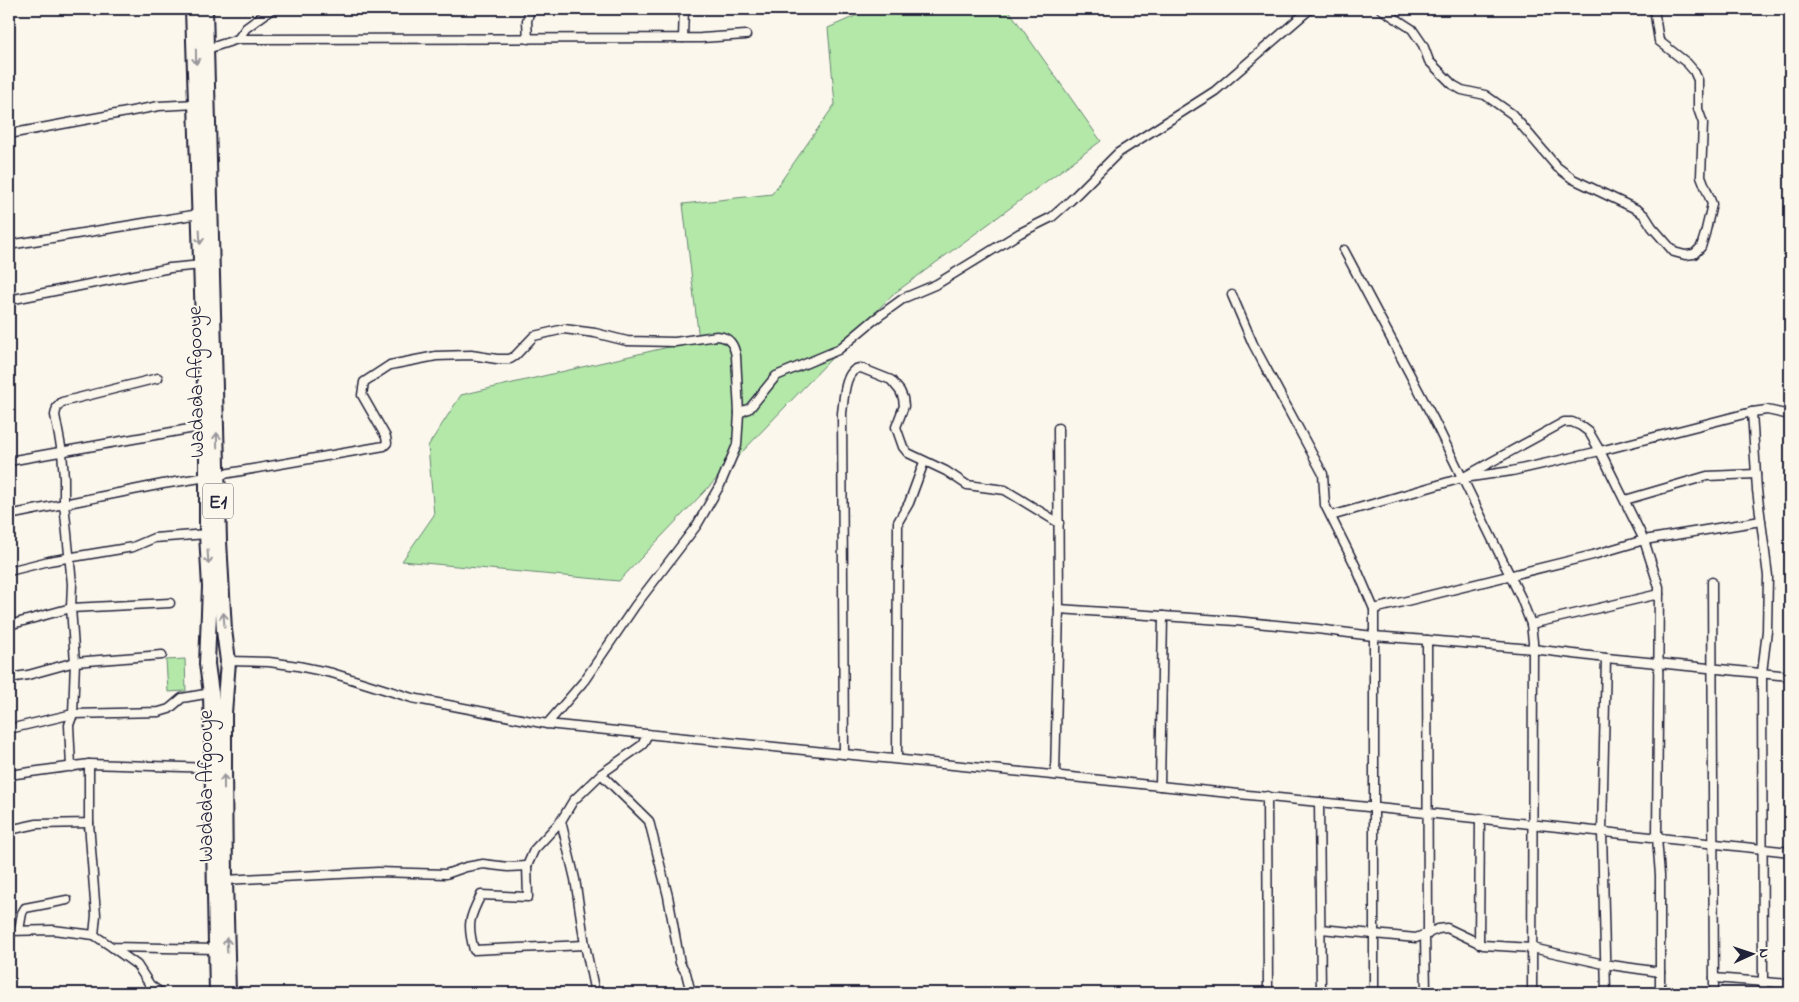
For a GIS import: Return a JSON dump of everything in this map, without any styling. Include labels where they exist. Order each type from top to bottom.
[{"type":"highway","name":"Wadada Afgooye","points":[[193,9],[206,426],[220,560],[227,661],[224,713],[228,993]]},
{"type":"highway","name":"Wadada Afgooye","points":[[205,9],[212,476],[207,534],[210,587],[207,653],[211,693],[217,993]]},
{"type":"highway","points":[[207,653],[218,650],[227,661],[217,672],[208,670]]},
{"type":"street","points":[[238,39],[246,28],[272,9]]},
{"type":"street","points":[[528,39],[527,21],[530,9]]},
{"type":"street","points":[[683,38],[684,9]]},
{"type":"street","points":[[739,413],[750,408],[776,376],[838,350],[904,298],[937,284],[1020,233],[1052,217],[1118,153],[1214,91],[1310,9]]},
{"type":"street","points":[[1381,9],[1412,29],[1422,44],[1429,61],[1453,85],[1462,90],[1485,95],[1512,114],[1557,167],[1573,179],[1638,210],[1646,216],[1652,227],[1674,252],[1685,255],[1694,254],[1700,247],[1706,234],[1712,204],[1701,176],[1703,123],[1698,109],[1698,80],[1694,71],[1687,63],[1658,41],[1654,9]]},
{"type":"street","points":[[207,49],[238,39],[683,38],[746,35]]},
{"type":"street","points":[[9,134],[158,106],[197,104]]},
{"type":"street","points":[[9,245],[199,214]]},
{"type":"street","points":[[1344,250],[1433,418],[1521,598],[1531,624],[1533,649],[1532,993]]},
{"type":"street","points":[[9,300],[170,268],[202,265]]},
{"type":"street","points":[[1232,295],[1253,344],[1323,474],[1325,505],[1374,609],[1374,993]]},
{"type":"street","points":[[9,515],[183,480],[384,446],[387,443],[386,438],[362,395],[364,382],[390,365],[436,356],[471,355],[497,360],[510,359],[534,336],[564,329],[595,333],[627,341],[675,342],[724,337],[734,348],[739,413],[736,445],[720,485],[697,525],[635,606],[584,681],[547,724]]},
{"type":"street","points":[[844,754],[842,412],[845,390],[852,371],[856,368],[861,368],[891,380],[895,384],[903,398],[904,406],[896,427],[903,448],[908,453],[946,471],[967,485],[1005,490],[1059,523]]},
{"type":"street","points":[[71,767],[69,725],[73,714],[75,662],[71,608],[72,584],[64,503],[62,452],[55,415],[57,407],[62,402],[158,378]]},
{"type":"street","points":[[1462,478],[1512,471],[1600,451],[1752,412],[1767,410],[1790,415]]},
{"type":"street","points":[[1752,412],[1756,474],[1768,576],[1767,631],[1762,674],[1763,993]]},
{"type":"street","points":[[1331,516],[1462,478],[1564,422],[1572,422],[1589,432],[1644,540],[1654,570],[1659,594],[1657,838],[1660,875],[1660,993]]},
{"type":"street","points":[[9,461],[206,426]]},
{"type":"street","points":[[1055,775],[1059,609],[1058,428]]},
{"type":"street","points":[[897,759],[898,522],[909,503],[924,462]]},
{"type":"street","points":[[1625,500],[1706,476],[1756,474]]},
{"type":"street","points":[[1374,609],[1510,576],[1644,540],[1761,521]]},
{"type":"street","points":[[9,571],[49,561],[133,547],[154,538],[207,534]]},
{"type":"street","points":[[1712,582],[1714,993]]},
{"type":"street","points":[[1531,624],[1659,594]]},
{"type":"street","points":[[9,625],[71,608],[170,604]]},
{"type":"street","points":[[1059,609],[1317,629],[1790,676]]},
{"type":"street","points":[[1160,786],[1163,616]]},
{"type":"street","points":[[1426,993],[1427,640]]},
{"type":"street","points":[[9,678],[28,675],[75,662],[162,655]]},
{"type":"street","points":[[1606,658],[1602,832],[1606,993]]},
{"type":"street","points":[[227,661],[286,664],[364,682],[412,698],[547,724],[1427,812],[1790,852]]},
{"type":"street","points":[[9,729],[73,714],[159,712],[169,708],[182,698],[211,693]]},
{"type":"street","points":[[585,946],[474,950],[470,935],[470,915],[480,895],[528,897],[527,866],[534,850],[561,821],[573,801],[601,774],[642,745],[648,734]]},
{"type":"street","points":[[9,774],[89,764],[213,768]]},
{"type":"street","points":[[89,764],[89,823],[96,915],[94,935]]},
{"type":"street","points":[[601,774],[648,821],[668,896],[680,963],[686,972],[691,993],[679,993]]},
{"type":"street","points":[[1267,796],[1268,993]]},
{"type":"street","points":[[1319,802],[1320,993]]},
{"type":"street","points":[[1479,944],[1480,818]]},
{"type":"street","points":[[561,821],[575,879],[585,946],[595,993]]},
{"type":"street","points":[[9,830],[37,824],[89,823]]},
{"type":"street","points":[[225,880],[378,872],[446,874],[466,867],[483,864],[508,867],[527,866]]},
{"type":"street","points":[[19,930],[22,913],[25,908],[67,900]]},
{"type":"street","points":[[1321,929],[1416,938],[1438,929],[1447,928],[1479,944],[1532,948],[1604,964],[1660,972]]},
{"type":"street","points":[[9,931],[53,930],[94,935],[137,965],[150,985],[161,993]]},
{"type":"street","points":[[112,947],[216,949]]},
{"type":"street","points":[[1714,978],[1790,984]]},
{"type":"green space","points":[[871,9],[1008,9],[1101,141],[892,295],[619,581],[402,561],[434,515],[428,446],[461,395],[699,340],[683,204],[772,194],[835,104],[828,28]]},
{"type":"green space","points":[[185,659],[186,691],[168,692],[166,660]]}]
